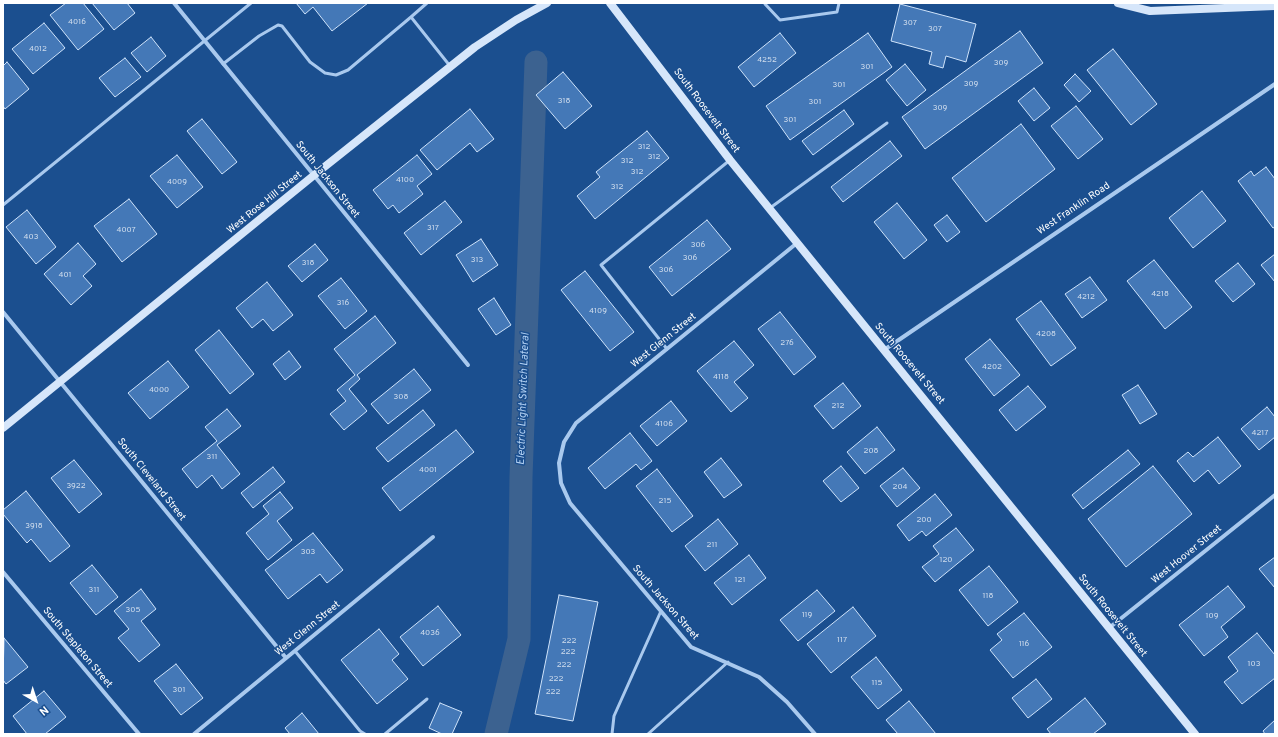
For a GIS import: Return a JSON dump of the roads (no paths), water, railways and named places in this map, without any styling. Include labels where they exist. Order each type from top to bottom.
[{"type":"street","name":"South Jackson Street","points":[[174,3],[468,366]]},
{"type":"street","name":"West Rose Hill Street","points":[[3,428],[313,176],[475,47],[516,20],[547,3]]},
{"type":"street","name":"South Roosevelt Street","points":[[610,3],[730,160],[1195,734]]},
{"type":"street","points":[[1118,3],[1150,11],[1258,8],[1275,6]]},
{"type":"street","name":"West Franklin Road","points":[[884,350],[1275,84]]},
{"type":"street","name":"West Glenn Street","points":[[559,463],[564,442],[576,423],[797,243]]},
{"type":"street","name":"South Cleveland Street","points":[[3,312],[286,658]]},
{"type":"street","name":"South Jackson Street","points":[[559,463],[560,483],[570,503],[691,646],[759,677],[787,702],[815,734]]},
{"type":"street","name":"West Hoover Street","points":[[1108,628],[1275,495]]},
{"type":"street","name":"West Glenn Street","points":[[194,734],[433,537]]},
{"type":"street","name":"South Stapleton Street","points":[[3,572],[139,734]]},
{"type":"lane","points":[[3,205],[251,3]]},
{"type":"lane","points":[[223,64],[258,36],[278,24],[282,26],[310,62],[325,73],[336,75],[348,70],[427,3]]},
{"type":"lane","points":[[766,4],[780,20],[837,12],[839,3]]},
{"type":"lane","points":[[411,17],[451,66]]},
{"type":"lane","points":[[770,208],[887,123]]},
{"type":"lane","points":[[667,349],[601,265],[730,160]]},
{"type":"lane","points":[[612,734],[614,716],[661,611]]},
{"type":"lane","points":[[295,651],[360,730],[365,734]]},
{"type":"lane","points":[[648,734],[728,662]]},
{"type":"lane","points":[[385,734],[427,699]]},
{"type":"waterway","name":"Electric Light Switch Lateral","points":[[496,734],[519,639],[521,477],[536,62]]}]
